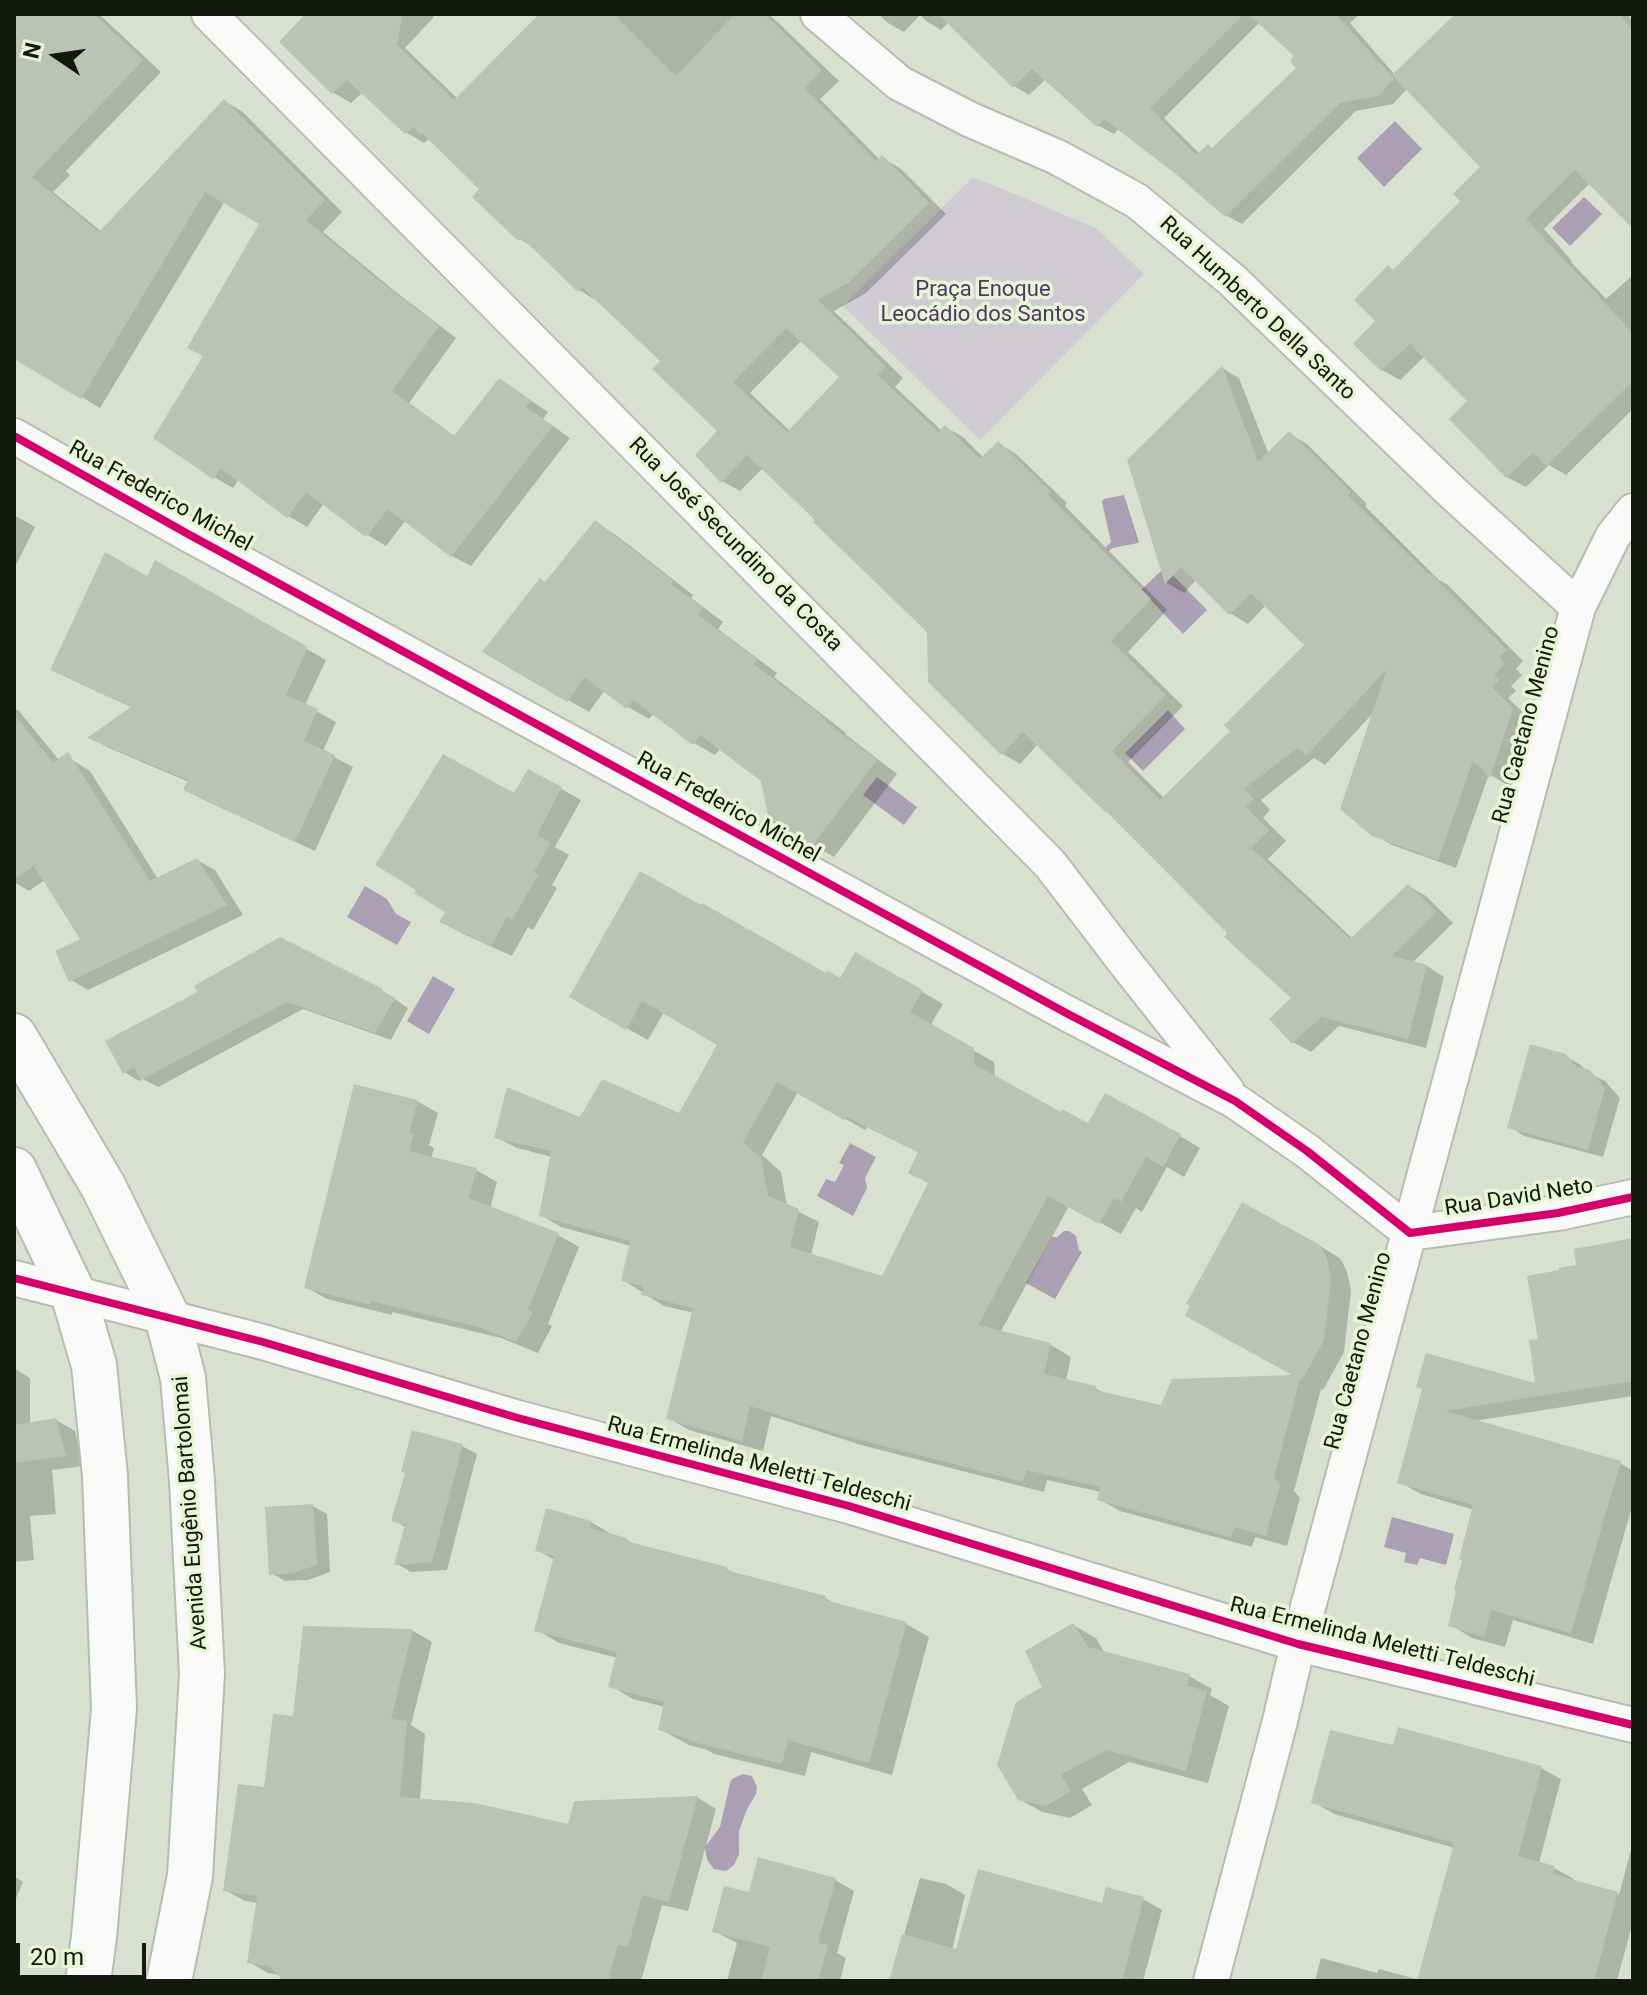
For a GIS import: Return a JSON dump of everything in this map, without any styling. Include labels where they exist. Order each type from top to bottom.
[{"type":"street","name":"Rua José Secundino da Costa","points":[[209,14],[1050,864],[1235,1101]]},
{"type":"street","name":"Rua Humberto Della Santo","points":[[818,14],[899,83],[971,120],[1057,157],[1137,201],[1232,280],[1454,494],[1578,607]]},
{"type":"street","name":"Rua Frederico Michel","points":[[14,436],[1012,984],[1235,1101],[1307,1151],[1410,1233]]},
{"type":"street","name":"Rua Caetano Menino","points":[[1211,1981],[1298,1644],[1578,607],[1613,536],[1633,511]]},
{"type":"street","name":"Avenida Eugênio Bartolomai","points":[[14,1036],[103,1186],[167,1316],[183,1378],[202,1674],[190,1876],[169,1981]]},
{"type":"street","points":[[14,1170],[73,1293],[94,1365],[105,1476],[114,1709],[88,1981]]},
{"type":"street","name":"Rua David Neto","points":[[1410,1233],[1558,1213],[1633,1197]]},
{"type":"street","name":"Rua Ermelinda Meletti Teldeschi","points":[[14,1278],[263,1342],[518,1418],[849,1506],[1298,1644],[1633,1725]]},
{"type":"green space","name":"Praça Enoque Leocádio dos Santos","points":[[973,177],[1096,228],[1144,274],[980,440],[843,306]]},
{"type":"shaded area","points":[[1395,121],[1422,149],[1384,187],[1357,158]]},
{"type":"shaded area","points":[[1584,197],[1602,214],[1570,246],[1552,228]]},
{"type":"shaded area","points":[[1124,495],[1139,542],[1108,551],[1106,547],[1111,542],[1102,502]]},
{"type":"shaded area","points":[[1165,567],[1207,610],[1183,634],[1141,590]]},
{"type":"shaded area","points":[[1168,710],[1185,729],[1143,771],[1125,753]]},
{"type":"shaded area","points":[[877,777],[917,807],[904,825],[863,795]]},
{"type":"shaded area","points":[[365,886],[387,899],[396,914],[411,922],[397,945],[347,917]]},
{"type":"shaded area","points":[[433,976],[455,989],[429,1034],[407,1021]]},
{"type":"shaded area","points":[[850,1143],[876,1157],[865,1178],[867,1188],[853,1216],[817,1196],[826,1179],[835,1182],[844,1165],[839,1163]]},
{"type":"shaded area","points":[[1064,1231],[1076,1236],[1082,1252],[1055,1299],[1026,1283],[1052,1237]]},
{"type":"shaded area","points":[[1392,1517],[1454,1534],[1446,1565],[1420,1558],[1417,1565],[1404,1562],[1406,1553],[1384,1547]]},
{"type":"shaded area","points":[[743,1774],[752,1776],[757,1787],[739,1831],[739,1854],[734,1865],[726,1871],[714,1869],[707,1860],[705,1847],[720,1827],[732,1779]]},
{"type":"building","points":[[14,14],[94,14],[143,60],[32,177],[99,232],[224,99],[325,200],[306,220],[439,326],[392,391],[454,436],[499,378],[531,400],[526,407],[553,426],[451,557],[388,509],[366,537],[306,492],[287,518],[221,468],[213,479],[153,438],[203,356],[187,348],[259,224],[205,192],[81,399],[14,359]]},
{"type":"building","points":[[305,14],[402,14],[397,45],[454,100],[539,14],[614,14],[676,76],[735,14],[764,14],[822,70],[804,88],[876,161],[882,155],[929,203],[848,283],[818,300],[886,367],[878,375],[938,432],[945,425],[980,459],[998,441],[1051,492],[1048,495],[1151,599],[1111,641],[1166,695],[1112,751],[1160,800],[1230,731],[1224,725],[1304,645],[1251,593],[1229,615],[1181,567],[1165,584],[1127,460],[1222,366],[1258,462],[1289,431],[1351,492],[1348,495],[1507,650],[1499,657],[1505,664],[1494,675],[1499,680],[1492,687],[1513,708],[1490,778],[1473,761],[1438,860],[1372,836],[1340,809],[1387,669],[1306,756],[1298,748],[1244,789],[1254,799],[1246,807],[1269,830],[1251,848],[1350,939],[1408,884],[1436,912],[1392,956],[1427,965],[1408,1039],[1321,1017],[1292,1044],[1269,1019],[1291,998],[1224,937],[1227,933],[1023,732],[1001,755],[928,682],[927,632],[813,522],[815,520],[747,455],[721,483],[695,455],[717,431],[652,369],[660,361],[582,287],[578,292],[522,238],[518,241],[472,197],[479,189],[422,133],[420,135],[413,127],[405,134],[347,80],[332,94],[279,42]],"holes":[[[786,328],[839,377],[787,432],[733,382]]]},
{"type":"building","points":[[938,14],[1244,14],[1150,108],[1196,155],[1208,144],[1212,148],[1296,68],[1290,61],[1294,56],[1248,14],[1336,14],[1394,79],[1378,96],[1340,103],[1225,217],[1177,175],[1104,119],[1097,127],[1032,69],[1013,88]]},
{"type":"building","points":[[1455,14],[1619,14],[1633,31],[1633,229],[1575,170],[1526,219],[1633,333],[1633,381],[1546,466],[1533,453],[1506,478],[1449,419],[1467,401],[1410,344],[1381,371],[1353,344],[1375,321],[1354,300],[1388,265],[1393,270],[1460,201],[1453,194],[1480,167],[1392,75]]},
{"type":"building","points":[[595,520],[703,608],[698,615],[757,659],[754,664],[877,760],[811,847],[769,821],[761,781],[700,735],[693,745],[633,700],[626,709],[585,677],[567,702],[482,652],[540,578],[545,582]]},
{"type":"building","points":[[105,552],[147,576],[155,560],[308,647],[286,695],[318,709],[304,741],[335,755],[295,842],[183,790],[188,780],[87,738],[131,707],[50,670]]},
{"type":"building","points":[[14,714],[53,763],[68,752],[150,881],[197,858],[227,905],[69,982],[55,951],[80,939],[34,866],[14,879]]},
{"type":"building","points":[[443,754],[514,793],[528,769],[562,787],[537,835],[551,842],[534,872],[538,875],[512,920],[507,917],[491,946],[439,922],[445,912],[375,865]]},
{"type":"building","points":[[640,871],[826,973],[827,970],[840,978],[855,952],[923,990],[910,1012],[974,1048],[974,1064],[1061,1112],[1062,1109],[1088,1123],[1105,1093],[1181,1134],[1163,1167],[1146,1157],[1121,1202],[1114,1198],[1099,1224],[1048,1196],[978,1325],[1051,1343],[1044,1374],[1096,1386],[1095,1390],[1161,1405],[1172,1379],[1292,1375],[1185,1316],[1190,1306],[1186,1304],[1242,1202],[1320,1245],[1331,1278],[1324,1340],[1300,1379],[1274,1477],[1280,1485],[1266,1536],[1234,1527],[1231,1537],[1097,1500],[1100,1487],[1026,1470],[1023,1482],[838,1434],[750,1406],[742,1441],[666,1419],[693,1308],[641,1295],[643,1286],[621,1281],[630,1241],[539,1216],[551,1151],[494,1138],[507,1087],[580,1117],[602,1079],[679,1113],[717,1045],[642,1001],[626,1030],[569,997]],"holes":[[[777,1082],[844,1120],[846,1117],[918,1152],[908,1173],[928,1183],[882,1276],[790,1247],[799,1209],[768,1196],[761,1158],[743,1142]]]},
{"type":"building","points":[[280,937],[395,998],[375,1033],[287,1002],[141,1080],[134,1067],[123,1074],[105,1041],[197,992],[194,986]]},
{"type":"building","points":[[1530,1044],[1566,1054],[1577,1067],[1590,1070],[1605,1088],[1588,1150],[1507,1128]]},
{"type":"building","points":[[354,1084],[418,1100],[409,1133],[414,1134],[409,1151],[477,1168],[469,1198],[559,1233],[528,1310],[533,1312],[516,1342],[478,1327],[304,1288]]},
{"type":"building","points":[[1633,1238],[1633,1381],[1445,1411],[1621,1461],[1571,1633],[1491,1610],[1484,1637],[1448,1626],[1462,1561],[1459,1559],[1473,1505],[1397,1483],[1422,1389],[1416,1387],[1426,1353],[1535,1383],[1529,1340],[1538,1339],[1527,1276],[1576,1265],[1574,1249]]},
{"type":"building","points":[[56,1418],[66,1456],[14,1463],[14,1425]]},
{"type":"building","points":[[412,1430],[463,1444],[432,1562],[394,1565],[405,1525],[391,1521],[405,1473],[401,1472]]},
{"type":"building","points":[[313,1504],[317,1565],[293,1573],[269,1575],[265,1507]]},
{"type":"building","points":[[546,1508],[591,1521],[590,1528],[627,1538],[626,1541],[727,1567],[726,1570],[826,1596],[825,1600],[907,1622],[869,1763],[788,1740],[782,1764],[689,1741],[658,1730],[664,1702],[608,1687],[617,1652],[534,1631],[554,1556],[535,1551]]},
{"type":"building","points":[[1073,1623],[1088,1647],[1190,1674],[1187,1686],[1207,1691],[1186,1771],[1106,1750],[1061,1775],[1071,1791],[1046,1806],[1018,1800],[997,1765],[1016,1702],[1042,1687],[1025,1651]]},
{"type":"building","points":[[303,1626],[413,1629],[391,1719],[407,1721],[400,1797],[475,1803],[568,1824],[574,1801],[698,1796],[669,1902],[642,1895],[628,1947],[618,1944],[608,1981],[283,1981],[270,1966],[247,1963],[257,1896],[223,1891],[238,1784],[264,1787],[273,1714],[293,1716]]},
{"type":"building","points":[[1398,1727],[1542,1766],[1518,1856],[1555,1866],[1553,1874],[1618,1892],[1594,1981],[1417,1981],[1454,1843],[1311,1803],[1330,1730],[1393,1745]]},
{"type":"building","points":[[758,1857],[836,1878],[818,1943],[828,1945],[818,1981],[761,1981],[770,1947],[712,1932],[724,1886],[749,1892]]},
{"type":"building","points":[[978,1869],[1102,1903],[1106,1887],[1144,1897],[1122,1981],[889,1981],[902,1934],[956,1949]]},
{"type":"cycle path","points":[[14,436],[1068,1014],[1235,1101],[1307,1151],[1410,1233],[1558,1213],[1633,1197]]},
{"type":"cycle path","points":[[14,1278],[263,1342],[518,1418],[849,1506],[1298,1644],[1633,1725]]}]
